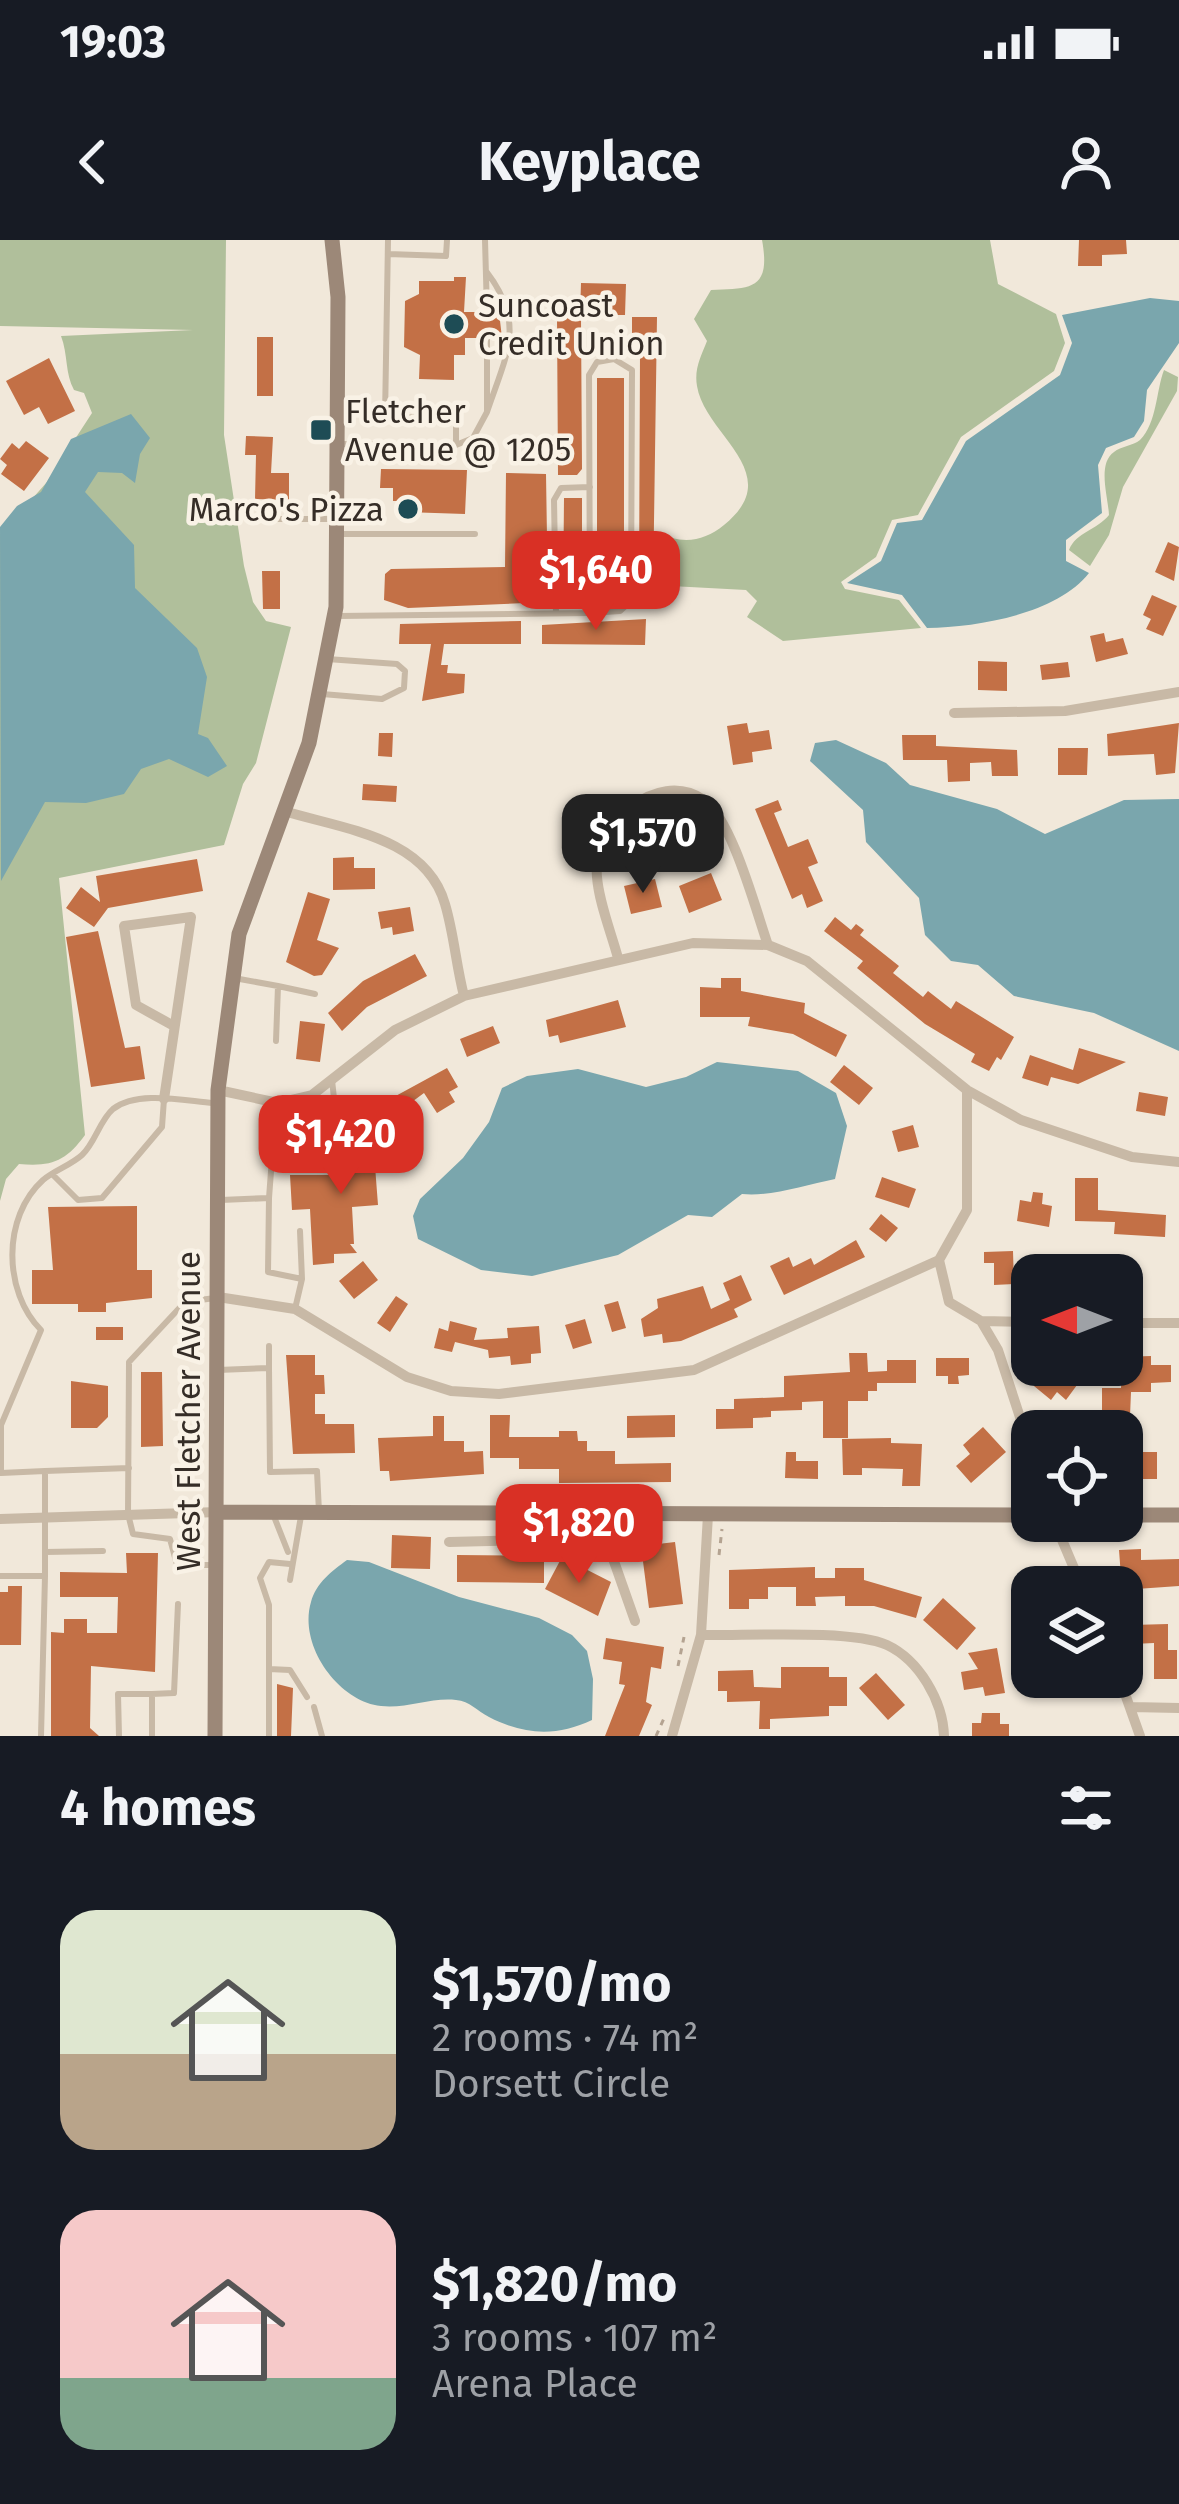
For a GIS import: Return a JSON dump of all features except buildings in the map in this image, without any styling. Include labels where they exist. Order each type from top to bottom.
[{"type":"main road","name":"West Fletcher Avenue","points":[[216,1736],[217,1097],[239,934],[321,694],[335,616],[338,297],[332,240]]},
{"type":"main road","points":[[219,1512],[1011,1515]]},
{"type":"main road","points":[[1143,1515],[1179,1515]]},
{"type":"street","points":[[954,713],[1065,711],[1179,692]]},
{"type":"street","points":[[618,958],[596,874],[603,839],[622,813],[650,795],[682,792],[705,801],[723,826],[768,945]]},
{"type":"street","points":[[284,811],[390,843],[428,865],[445,904],[464,996]]},
{"type":"street","points":[[164,1099],[191,916],[124,926],[136,1005],[172,1024]]},
{"type":"street","points":[[217,1097],[278,1103],[312,1094],[395,1030],[464,996],[693,943],[768,945],[807,961],[967,1090],[1021,1120],[1084,1144],[1179,1162]]},
{"type":"street","points":[[218,1298],[295,1309],[407,1377],[451,1390],[499,1394],[694,1370],[939,1260],[967,1210],[967,1090]]},
{"type":"street","points":[[939,1260],[949,1302],[981,1322],[998,1350],[1018,1410]]},
{"type":"street","points":[[981,1322],[1011,1322]]},
{"type":"street","points":[[1143,1323],[1179,1323]]},
{"type":"street","points":[[0,1519],[219,1512]]},
{"type":"street","points":[[614,1514],[610,1550],[634,1621]]},
{"type":"street","points":[[672,1736],[701,1635],[708,1515]]},
{"type":"street","points":[[449,1542],[574,1539],[610,1550]]},
{"type":"street","points":[[701,1635],[861,1639],[887,1645],[914,1666],[934,1695],[944,1736]]},
{"type":"street","points":[[1127,1698],[1140,1736]]},
{"type":"street","points":[[1131,1707],[1179,1708]]},
{"type":"lane","points":[[388,240],[386,417],[456,418],[456,445]]},
{"type":"lane","points":[[388,254],[446,256],[447,240]]},
{"type":"lane","points":[[485,240],[487,312]]},
{"type":"lane","points":[[337,444],[456,445],[473,438],[510,345],[510,307],[486,271]]},
{"type":"lane","points":[[487,338],[487,412]]},
{"type":"lane","points":[[335,616],[590,614],[620,610],[631,601],[632,370],[614,359],[590,366],[590,614]]},
{"type":"lane","points":[[556,614],[554,500],[561,488],[590,488]]},
{"type":"lane","points":[[252,519],[476,534]]},
{"type":"lane","points":[[321,694],[382,699],[404,688],[404,671],[397,664],[328,659]]},
{"type":"lane","points":[[231,977],[315,994]]},
{"type":"lane","points":[[276,1041],[278,986]]},
{"type":"lane","points":[[302,1279],[268,1272],[272,1158],[340,1153],[332,1080]]},
{"type":"lane","points":[[128,1468],[1,1472],[1,1425],[41,1330],[30,1318],[13,1279],[18,1222],[28,1197],[82,1155],[114,1109],[164,1099],[217,1097]]},
{"type":"lane","points":[[52,1174],[78,1200],[101,1198],[162,1126],[164,1099]]},
{"type":"lane","points":[[218,1200],[269,1198]]},
{"type":"lane","points":[[295,1309],[302,1279],[301,1231]]},
{"type":"lane","points":[[218,1298],[184,1302],[129,1362],[128,1468],[133,1534],[170,1539],[177,1565],[218,1565]]},
{"type":"lane","points":[[269,1346],[270,1472],[317,1472],[310,1512],[290,1559]]},
{"type":"lane","points":[[218,1370],[269,1368]]},
{"type":"lane","points":[[41,1736],[45,1472]]},
{"type":"lane","points":[[272,1512],[290,1559],[290,1580]]},
{"type":"lane","points":[[45,1552],[103,1551]]},
{"type":"lane","points":[[269,1736],[269,1605],[262,1568],[290,1559]]},
{"type":"lane","points":[[0,1576],[45,1576]]},
{"type":"lane","points":[[119,1736],[118,1694],[174,1694],[178,1604]]},
{"type":"lane","points":[[269,1670],[290,1666],[307,1697]]},
{"type":"lane","points":[[152,1694],[152,1736]]},
{"type":"lane","points":[[314,1707],[322,1736]]},
{"type":"path","points":[[718,1571],[721,1532],[728,1523]]},
{"type":"green space","points":[[0,240],[226,240],[224,435],[244,566],[253,602],[266,621],[291,627],[256,763],[243,784],[224,845],[59,878],[85,1135],[57,1160],[19,1164],[6,1179],[0,1201],[0,535],[47,482],[92,413],[84,393],[71,384],[61,336],[193,330],[0,326]]},
{"type":"green space","points":[[762,240],[990,240],[998,284],[1056,314],[1065,343],[1054,371],[961,437],[918,515],[892,520],[876,557],[841,582],[845,589],[899,600],[921,628],[783,641],[747,617],[757,601],[746,590],[671,586],[672,538],[693,540],[718,529],[742,506],[748,488],[738,455],[703,404],[697,386],[697,368],[707,341],[694,319],[711,290],[748,287],[761,277]]},
{"type":"green space","points":[[1164,370],[1178,377],[1177,391],[1123,487],[1109,535],[1090,566],[1069,550],[1109,515],[1106,464],[1114,452],[1146,433]]},
{"type":"water","points":[[1150,298],[1179,301],[1179,343],[1147,390],[1144,421],[1134,437],[1106,448],[1098,465],[1102,513],[1066,540],[1066,561],[1089,573],[1075,587],[1015,616],[927,628],[902,595],[847,583],[881,561],[897,523],[922,520],[966,441],[1060,375],[1072,343],[1062,315]]},
{"type":"water","points":[[131,414],[150,438],[140,454],[135,483],[122,473],[98,472],[85,492],[134,545],[135,588],[197,648],[207,677],[198,734],[208,738],[227,766],[208,777],[169,759],[141,769],[124,794],[86,803],[45,802],[1,881],[0,527],[17,506],[41,492],[71,439]]},
{"type":"water","points":[[836,740],[886,763],[910,785],[997,809],[1045,834],[1124,800],[1179,799],[1179,1051],[1094,1013],[1014,996],[978,965],[951,961],[925,935],[919,898],[866,842],[863,810],[810,761],[815,743]]},
{"type":"water","points":[[717,1062],[798,1071],[836,1093],[847,1126],[835,1179],[742,1194],[712,1217],[688,1215],[618,1255],[532,1276],[481,1270],[418,1239],[413,1216],[420,1199],[463,1158],[489,1122],[502,1088],[527,1076],[578,1069],[646,1087],[686,1077]]},
{"type":"water","points":[[347,1560],[369,1562],[459,1597],[539,1618],[572,1635],[587,1651],[593,1679],[592,1720],[567,1729],[529,1731],[461,1701],[381,1706],[350,1694],[316,1652],[309,1619],[317,1589]]},
{"type":"place","name":"Suncoast Credit Union","points":[[454,324]]},
{"type":"place","name":"Fletcher Avenue @ 1205","points":[[321,430]]},
{"type":"place","name":"Marco's Pizza","points":[[408,509]]}]
